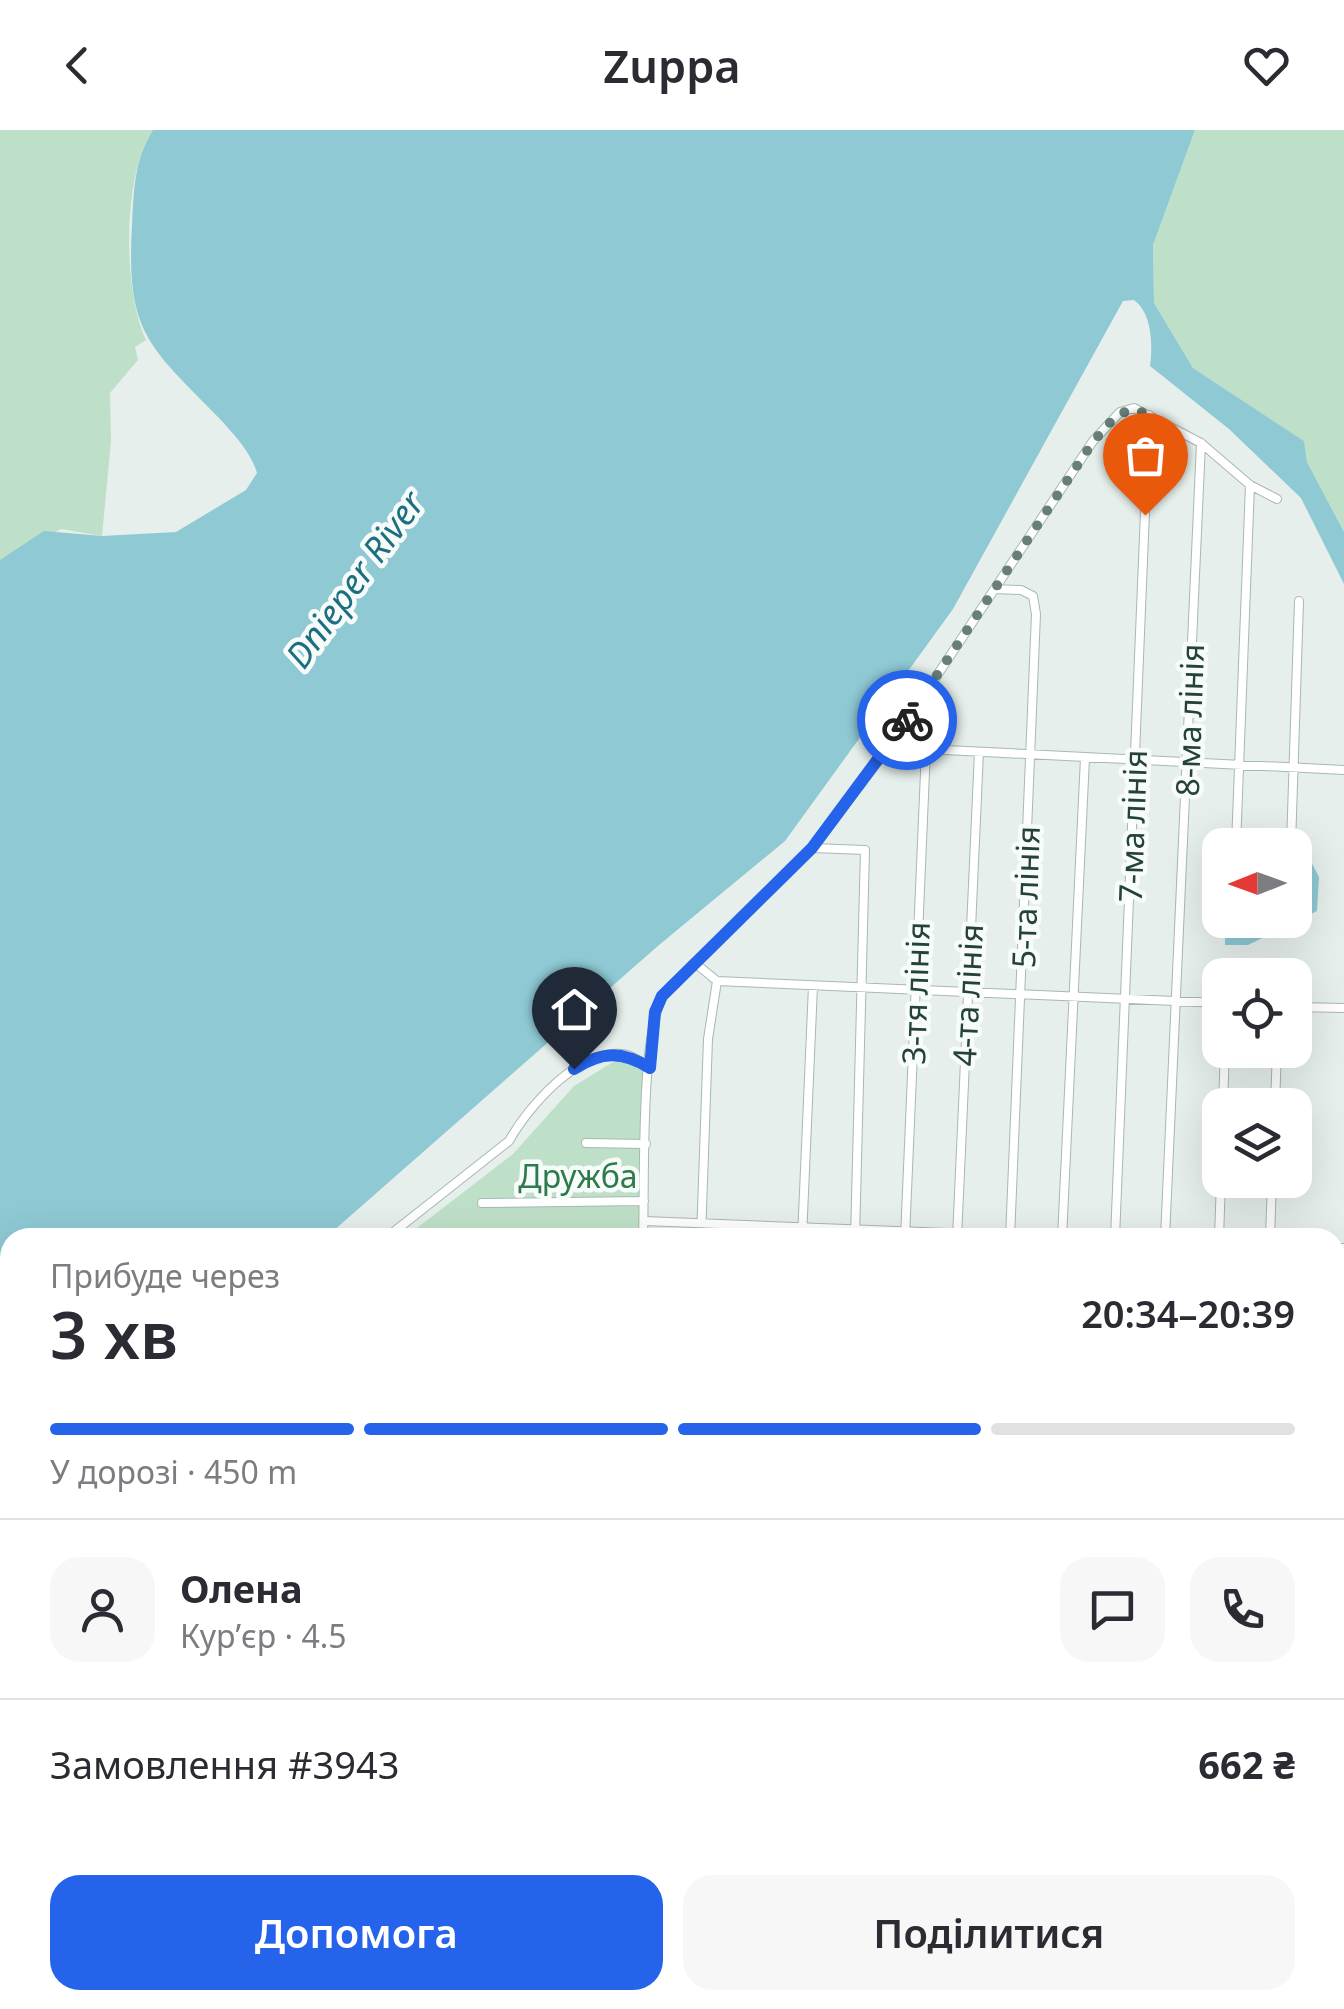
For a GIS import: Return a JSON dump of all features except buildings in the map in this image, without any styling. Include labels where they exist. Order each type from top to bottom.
[{"type":"street","points":[[644,1228],[650,1068],[655,1012],[662,996],[682,981],[694,963],[812,848],[892,743],[1093,442],[1120,412],[1134,408],[1201,443],[1250,486],[1277,500]]},
{"type":"street","name":"7-ма лінія","points":[[1114,1228],[1149,415]]},
{"type":"street","name":"8-ма лінія","points":[[1166,1228],[1201,443]]},
{"type":"street","points":[[1236,828],[1250,486]]},
{"type":"street","name":"5-та лінія","points":[[994,589],[1021,590],[1033,596],[1036,614],[1010,1228]]},
{"type":"street","points":[[1292,828],[1299,601]]},
{"type":"street","points":[[892,743],[926,749],[1344,770]]},
{"type":"street","name":"3-тя лінія","points":[[905,1228],[926,749]]},
{"type":"street","name":"4-та лінія","points":[[957,1228],[979,752]]},
{"type":"street","points":[[1062,1228],[1084,758]]},
{"type":"street","points":[[812,848],[865,850],[855,1228]]},
{"type":"street","points":[[694,963],[717,980],[862,990],[1202,1003]]},
{"type":"street","points":[[702,1228],[708,1039],[717,980]]},
{"type":"street","points":[[802,1225],[812,986]]},
{"type":"street","points":[[1312,1007],[1344,1008]]},
{"type":"street","points":[[399,1228],[510,1142],[520,1120],[589,1060],[628,1055],[650,1068]]},
{"type":"street","points":[[586,1143],[646,1144]]},
{"type":"street","points":[[1218,1228],[1219,1198]]},
{"type":"street","points":[[1270,1228],[1271,1198]]},
{"type":"street","points":[[482,1204],[644,1201]]},
{"type":"street","points":[[644,1221],[825,1228]]},
{"type":"green space","points":[[0,130],[153,130],[136,175],[129,234],[133,293],[146,340],[135,347],[138,360],[110,393],[111,441],[102,536],[61,529],[0,560]]},
{"type":"green space","points":[[1195,130],[1344,130],[1344,532],[1307,462],[1304,441],[1193,368],[1154,303],[1153,245]]},
{"type":"green space","name":"Дружба","points":[[618,1059],[643,1068],[639,1228],[417,1228],[513,1154],[574,1086]]},
{"type":"water","name":"Dnieper River","points":[[153,130],[1195,130],[1153,245],[1154,303],[1193,368],[1304,441],[1307,462],[1344,532],[1344,584],[1301,498],[1229,429],[1150,366],[1151,339],[1145,313],[1134,300],[1123,301],[953,609],[785,841],[659,945],[337,1228],[0,1228],[0,560],[44,531],[102,536],[176,532],[246,490],[257,473],[235,436],[158,353],[138,314],[131,261],[133,199]]},
{"type":"water","points":[[1312,864],[1319,877],[1317,911],[1312,913]]},
{"type":"water","points":[[1225,938],[1262,938],[1248,945],[1225,945]]},
{"type":"way so far","points":[[907,720],[1093,442],[1120,412],[1134,408],[1149,415],[1145,515]]},
{"type":"route","points":[[574,1069],[589,1060],[616,1054],[628,1055],[650,1068],[655,1012],[662,996],[682,981],[694,963],[812,848],[907,720]]}]
